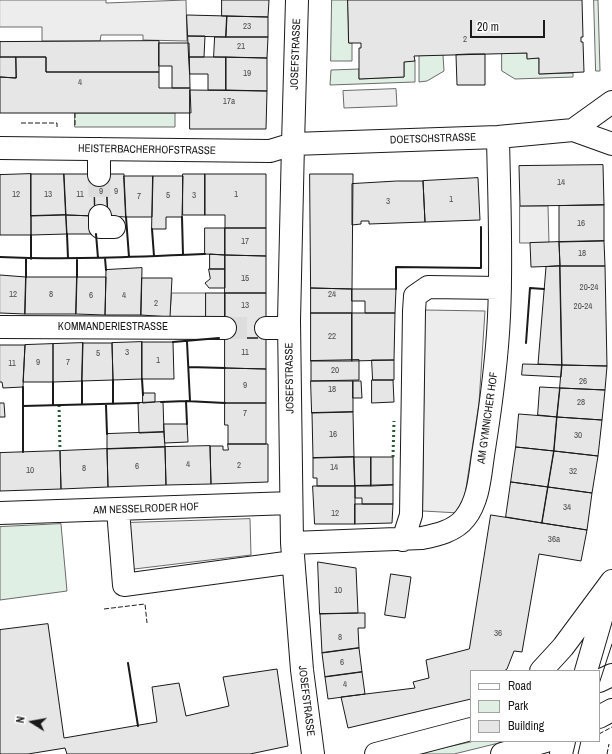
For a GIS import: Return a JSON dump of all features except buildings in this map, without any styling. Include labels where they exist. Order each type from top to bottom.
[{"type":"street","name":"JOSEFSTRASSE","points":[[297,0],[289,328],[292,552],[302,670],[313,754]]},
{"type":"street","points":[[573,130],[612,102]]},
{"type":"street","name":"DOETSCHSTRASSE","points":[[293,144],[498,137],[573,130],[612,144]]},
{"type":"street","name":"AM GYMNICHER HOF","points":[[118,510],[124,585],[292,552],[422,538],[441,534],[464,520],[472,508],[477,492],[491,407],[499,317],[498,137]]},
{"type":"street","name":"HEISTERBACHERHOFSTRASSE","points":[[0,148],[270,151],[293,144]]},
{"type":"street","points":[[99,149],[99,175]]},
{"type":"street","points":[[403,540],[411,515],[415,296],[428,287],[500,288]]},
{"type":"street","name":"KOMMANDERIESTRASSE","points":[[0,326],[225,328]]},
{"type":"street","points":[[266,328],[289,328]]},
{"type":"street","name":"AM NESSELRODER HOF","points":[[0,513],[291,503]]},
{"type":"street","points":[[543,670],[563,647],[612,581]]},
{"type":"street","points":[[586,670],[612,581]]},
{"type":"street","points":[[600,681],[612,675]]},
{"type":"street","points":[[600,716],[612,710]]},
{"type":"street","points":[[376,754],[470,729]]},
{"type":"street","points":[[502,754],[543,742]]},
{"type":"street","points":[[561,754],[564,742]]},
{"type":"green space","points":[[332,0],[348,0],[349,43],[352,43],[352,61],[331,61]]},
{"type":"green space","points":[[594,0],[598,0],[600,71],[596,71]]},
{"type":"green space","points":[[502,53],[527,53],[527,58],[539,58],[539,74],[573,73],[573,77],[515,79],[502,71]]},
{"type":"green space","points":[[443,55],[444,71],[427,81],[419,82],[419,56]]},
{"type":"green space","points":[[415,61],[415,82],[330,85],[331,70],[359,69],[359,79],[404,77],[404,62]]},
{"type":"green space","points":[[75,113],[175,113],[175,127],[75,127]]},
{"type":"green space","points":[[61,524],[67,591],[0,600],[0,527]]},
{"type":"green space","points":[[470,742],[503,742],[454,754],[416,754]]},
{"type":"shaded area","points":[[0,0],[106,0],[106,3],[186,0],[187,41],[143,40],[143,35],[101,35],[100,41],[42,41],[42,27],[0,27]]},
{"type":"shaded area","points":[[396,89],[397,106],[344,108],[343,91]]},
{"type":"shaded area","points":[[520,206],[548,206],[549,243],[520,243]]},
{"type":"shaded area","points":[[172,293],[206,293],[206,318],[170,317]]},
{"type":"shaded area","points":[[425,310],[485,311],[479,403],[465,495],[459,513],[423,511]]},
{"type":"shaded area","points":[[250,519],[251,555],[126,570],[125,523]]},
{"type":"tunnel","points":[[99,175],[100,216]]},
{"type":"tunnel","points":[[225,328],[266,328]]},
{"type":"tram line","points":[[600,681],[612,644]]},
{"type":"tram line","points":[[578,754],[581,742]]},
{"type":"hedge","points":[[59,405],[60,451]]},
{"type":"hedge","points":[[393,457],[394,421]]},
{"type":"fence","points":[[75,113],[75,127]]},
{"type":"fence","points":[[21,123],[57,123],[57,128]]},
{"type":"fence","points":[[104,609],[145,604],[147,623]]},
{"type":"fence","points":[[600,733],[612,727]]},
{"type":"fence","points":[[607,754],[609,744]]},
{"type":"wall","points":[[126,217],[129,257]]},
{"type":"wall","points":[[182,217],[183,255]]},
{"type":"wall","points":[[396,289],[396,267],[481,268],[481,227]]},
{"type":"wall","points":[[152,229],[154,256]]},
{"type":"wall","points":[[67,234],[68,258]]},
{"type":"wall","points":[[96,234],[98,258]]},
{"type":"wall","points":[[31,235],[31,259]]},
{"type":"wall","points":[[0,257],[77,258],[205,254]]},
{"type":"wall","points":[[26,258],[26,277]]},
{"type":"wall","points":[[77,258],[77,277]]},
{"type":"wall","points":[[105,258],[106,270]]},
{"type":"wall","points":[[526,343],[530,288],[544,289]]},
{"type":"wall","points":[[173,342],[219,338]]},
{"type":"wall","points":[[187,342],[190,401]]},
{"type":"wall","points":[[189,367],[225,368]]},
{"type":"wall","points":[[142,379],[143,395]]},
{"type":"wall","points":[[113,380],[113,404]]},
{"type":"wall","points":[[82,381],[82,404]]},
{"type":"wall","points":[[53,382],[53,405]]},
{"type":"wall","points":[[23,387],[23,452]]},
{"type":"wall","points":[[186,401],[187,424]]},
{"type":"wall","points":[[161,402],[186,401],[225,403]]},
{"type":"wall","points":[[23,406],[139,403]]},
{"type":"wall","points":[[106,405],[107,434]]},
{"type":"wall","points":[[128,663],[138,726]]}]
